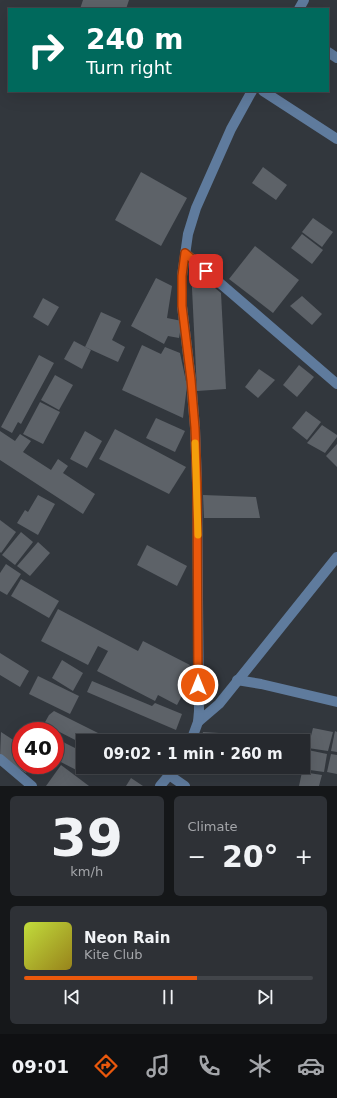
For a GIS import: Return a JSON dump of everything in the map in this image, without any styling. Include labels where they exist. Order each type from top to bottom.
[{"type":"street","points":[[194,734],[198,722],[199,711],[197,475],[192,388],[182,306],[182,276],[188,234],[196,208],[231,129],[251,92]]},
{"type":"street","points":[[265,92],[337,139]]},
{"type":"street","points":[[185,253],[337,384]]},
{"type":"street","points":[[198,722],[219,704],[337,558]]},
{"type":"street","points":[[237,680],[261,684],[337,702]]},
{"type":"street","points":[[0,760],[32,786]]},
{"type":"street","points":[[160,786],[170,774]]},
{"type":"street","points":[[175,774],[185,786]]},
{"type":"building","points":[[83,0],[129,0],[126,8],[80,8]]},
{"type":"building","points":[[263,167],[287,185],[276,200],[252,183]]},
{"type":"building","points":[[141,172],[187,198],[161,246],[115,220]]},
{"type":"building","points":[[313,218],[333,232],[322,247],[302,232]]},
{"type":"building","points":[[302,234],[323,250],[312,264],[291,248]]},
{"type":"building","points":[[255,246],[299,280],[273,313],[229,279]]},
{"type":"building","points":[[191,268],[221,293],[226,389],[197,391]]},
{"type":"building","points":[[156,278],[172,286],[167,318],[182,321],[179,338],[168,336],[164,344],[131,326]]},
{"type":"building","points":[[302,296],[322,314],[312,325],[290,306]]},
{"type":"building","points":[[43,298],[59,307],[48,326],[33,317]]},
{"type":"building","points":[[101,312],[121,321],[112,340],[125,347],[118,362],[85,347]]},
{"type":"building","points":[[74,341],[91,350],[82,369],[64,359]]},
{"type":"building","points":[[142,345],[161,354],[165,347],[180,353],[187,386],[183,418],[122,390]]},
{"type":"building","points":[[39,355],[54,363],[21,424],[18,422],[12,433],[1,427]]},
{"type":"building","points":[[299,365],[314,377],[297,397],[283,385]]},
{"type":"building","points":[[259,369],[275,380],[258,398],[245,387]]},
{"type":"building","points":[[55,375],[73,385],[59,410],[41,400]]},
{"type":"building","points":[[40,402],[60,412],[43,444],[23,434]]},
{"type":"building","points":[[306,411],[321,422],[307,440],[292,428]]},
{"type":"building","points":[[156,418],[185,431],[175,452],[146,438]]},
{"type":"building","points":[[322,425],[337,435],[325,453],[307,443]]},
{"type":"building","points":[[115,429],[186,467],[169,494],[99,459]]},
{"type":"building","points":[[0,431],[15,441],[20,434],[31,441],[23,452],[51,470],[58,459],[68,466],[63,473],[95,494],[83,514],[0,460]]},
{"type":"building","points":[[85,431],[102,441],[87,468],[70,459]]},
{"type":"building","points":[[337,444],[337,467],[326,456]]},
{"type":"building","points":[[38,495],[55,504],[38,535],[17,523],[25,510],[28,512]]},
{"type":"building","points":[[203,495],[256,497],[260,518],[204,518]]},
{"type":"building","points":[[0,520],[16,532],[1,553],[0,552]]},
{"type":"building","points":[[21,532],[33,542],[15,565],[2,555]]},
{"type":"building","points":[[38,542],[50,553],[30,576],[17,566]]},
{"type":"building","points":[[147,545],[187,566],[177,586],[137,565]]},
{"type":"building","points":[[6,564],[21,574],[7,595],[0,591],[0,573]]},
{"type":"building","points":[[21,579],[59,601],[49,618],[11,596]]},
{"type":"building","points":[[58,609],[138,651],[143,641],[190,665],[180,685],[186,688],[177,705],[158,695],[155,701],[97,671],[108,651],[98,646],[88,665],[41,641]]},
{"type":"building","points":[[0,653],[29,671],[20,687],[0,675]]},
{"type":"building","points":[[62,660],[83,673],[73,691],[52,678]]},
{"type":"building","points":[[38,676],[79,696],[70,714],[29,694]]},
{"type":"building","points":[[92,681],[152,706],[155,703],[182,714],[176,730],[87,692]]},
{"type":"building","points":[[54,711],[100,734],[76,734],[76,740],[64,734],[64,722],[45,722],[49,715]]},
{"type":"building","points":[[313,728],[333,732],[328,751],[310,748],[310,740]]},
{"type":"building","points":[[335,731],[337,732],[337,752],[331,751]]},
{"type":"building","points":[[1,732],[12,739],[12,764],[0,757]]},
{"type":"building","points":[[203,732],[219,733],[219,734],[203,734]]},
{"type":"building","points":[[64,742],[76,748],[76,770],[64,764]]},
{"type":"building","points":[[310,750],[327,754],[324,772],[310,770]]},
{"type":"building","points":[[331,754],[337,755],[337,774],[327,772]]},
{"type":"building","points":[[64,767],[89,786],[46,786],[55,774],[64,774]]},
{"type":"building","points":[[310,773],[322,775],[319,786],[299,786],[302,774]]},
{"type":"building","points":[[131,778],[143,786],[126,786]]},
{"type":"slow traffic","points":[[195,443],[198,535]]},
{"type":"route","points":[[198,685],[197,483],[195,428],[191,380],[182,306],[182,276],[185,253],[206,271]]}]
